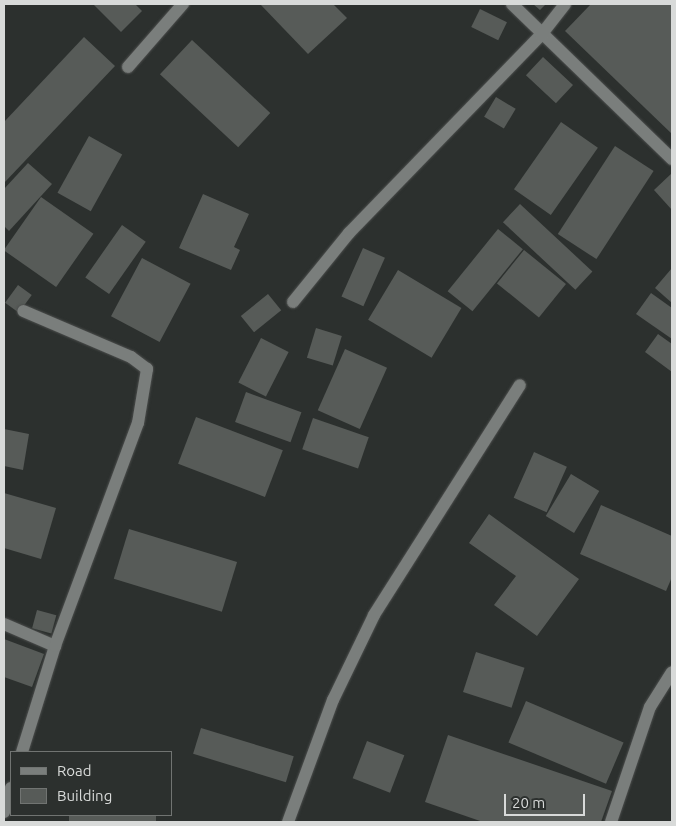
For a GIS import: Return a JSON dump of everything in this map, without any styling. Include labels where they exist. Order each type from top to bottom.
[{"type":"street","points":[[128,67],[183,4]]},
{"type":"street","points":[[512,4],[541,35],[672,159]]},
{"type":"street","points":[[293,302],[349,233],[541,35],[565,4]]},
{"type":"street","points":[[22,751],[55,646],[138,423],[146,369],[131,357],[23,311]]},
{"type":"street","points":[[288,822],[333,700],[374,615],[520,384]]},
{"type":"street","points":[[4,624],[55,646]]},
{"type":"street","points":[[611,822],[650,707],[672,672]]},
{"type":"street","points":[[4,812],[10,791]]},
{"type":"building","points":[[93,4],[135,4],[142,11],[121,32]]},
{"type":"building","points":[[260,4],[333,4],[347,18],[308,54]]},
{"type":"building","points":[[533,4],[546,4],[540,10]]},
{"type":"building","points":[[591,4],[672,4],[672,134],[565,31]]},
{"type":"building","points":[[480,9],[507,22],[498,40],[471,27]]},
{"type":"building","points":[[84,37],[115,66],[4,183],[4,122]]},
{"type":"building","points":[[192,40],[270,113],[238,147],[160,74]]},
{"type":"building","points":[[543,57],[573,85],[556,103],[526,75]]},
{"type":"building","points":[[496,97],[516,109],[504,129],[484,117]]},
{"type":"building","points":[[561,122],[598,148],[551,215],[514,189]]},
{"type":"building","points":[[89,136],[122,154],[91,211],[57,193]]},
{"type":"building","points":[[615,146],[654,171],[596,259],[558,234]]},
{"type":"building","points":[[28,163],[52,184],[9,231],[4,226],[4,189]]},
{"type":"building","points":[[672,173],[672,210],[654,190]]},
{"type":"building","points":[[203,194],[249,214],[234,247],[240,250],[231,270],[179,248]]},
{"type":"building","points":[[41,197],[93,234],[56,287],[4,250]]},
{"type":"building","points":[[520,204],[592,272],[575,290],[503,222]]},
{"type":"building","points":[[122,225],[146,242],[109,294],[85,277]]},
{"type":"building","points":[[498,229],[523,249],[473,311],[448,291]]},
{"type":"building","points":[[363,248],[385,258],[363,306],[341,296]]},
{"type":"building","points":[[524,250],[566,284],[539,317],[497,283]]},
{"type":"building","points":[[142,258],[191,284],[160,342],[111,316]]},
{"type":"building","points":[[672,268],[672,303],[655,288]]},
{"type":"building","points":[[398,270],[461,308],[432,358],[368,320]]},
{"type":"building","points":[[18,285],[32,295],[19,313],[5,303]]},
{"type":"building","points":[[651,293],[672,308],[672,339],[636,314]]},
{"type":"building","points":[[268,294],[281,310],[254,332],[241,316]]},
{"type":"building","points":[[316,328],[342,336],[333,366],[307,358]]},
{"type":"building","points":[[658,334],[672,344],[672,372],[645,352]]},
{"type":"building","points":[[261,338],[289,352],[266,397],[238,383]]},
{"type":"building","points":[[345,349],[387,368],[360,429],[318,410]]},
{"type":"building","points":[[246,392],[301,412],[290,442],[235,422]]},
{"type":"building","points":[[196,417],[283,450],[265,497],[178,464]]},
{"type":"building","points":[[313,418],[369,437],[358,468],[302,449]]},
{"type":"building","points":[[4,429],[29,434],[23,470],[4,466]]},
{"type":"building","points":[[534,452],[567,467],[547,512],[514,498]]},
{"type":"building","points":[[571,474],[599,491],[574,533],[546,516]]},
{"type":"building","points":[[4,493],[56,508],[41,559],[4,548]]},
{"type":"building","points":[[601,505],[672,536],[672,577],[666,591],[580,554]]},
{"type":"building","points":[[489,514],[579,579],[537,636],[494,605],[516,576],[469,543]]},
{"type":"building","points":[[129,529],[237,562],[222,612],[114,579]]},
{"type":"building","points":[[37,610],[56,615],[51,634],[32,628]]},
{"type":"building","points":[[4,639],[44,654],[32,687],[4,677]]},
{"type":"building","points":[[476,652],[525,668],[512,708],[463,692]]},
{"type":"building","points":[[526,701],[624,742],[606,784],[508,742]]},
{"type":"building","points":[[201,728],[294,756],[286,782],[193,754]]},
{"type":"building","points":[[448,735],[612,791],[601,822],[483,822],[425,802]]},
{"type":"building","points":[[367,741],[404,755],[390,793],[353,778]]},
{"type":"building","points":[[69,816],[156,816],[156,822],[69,822]]}]
